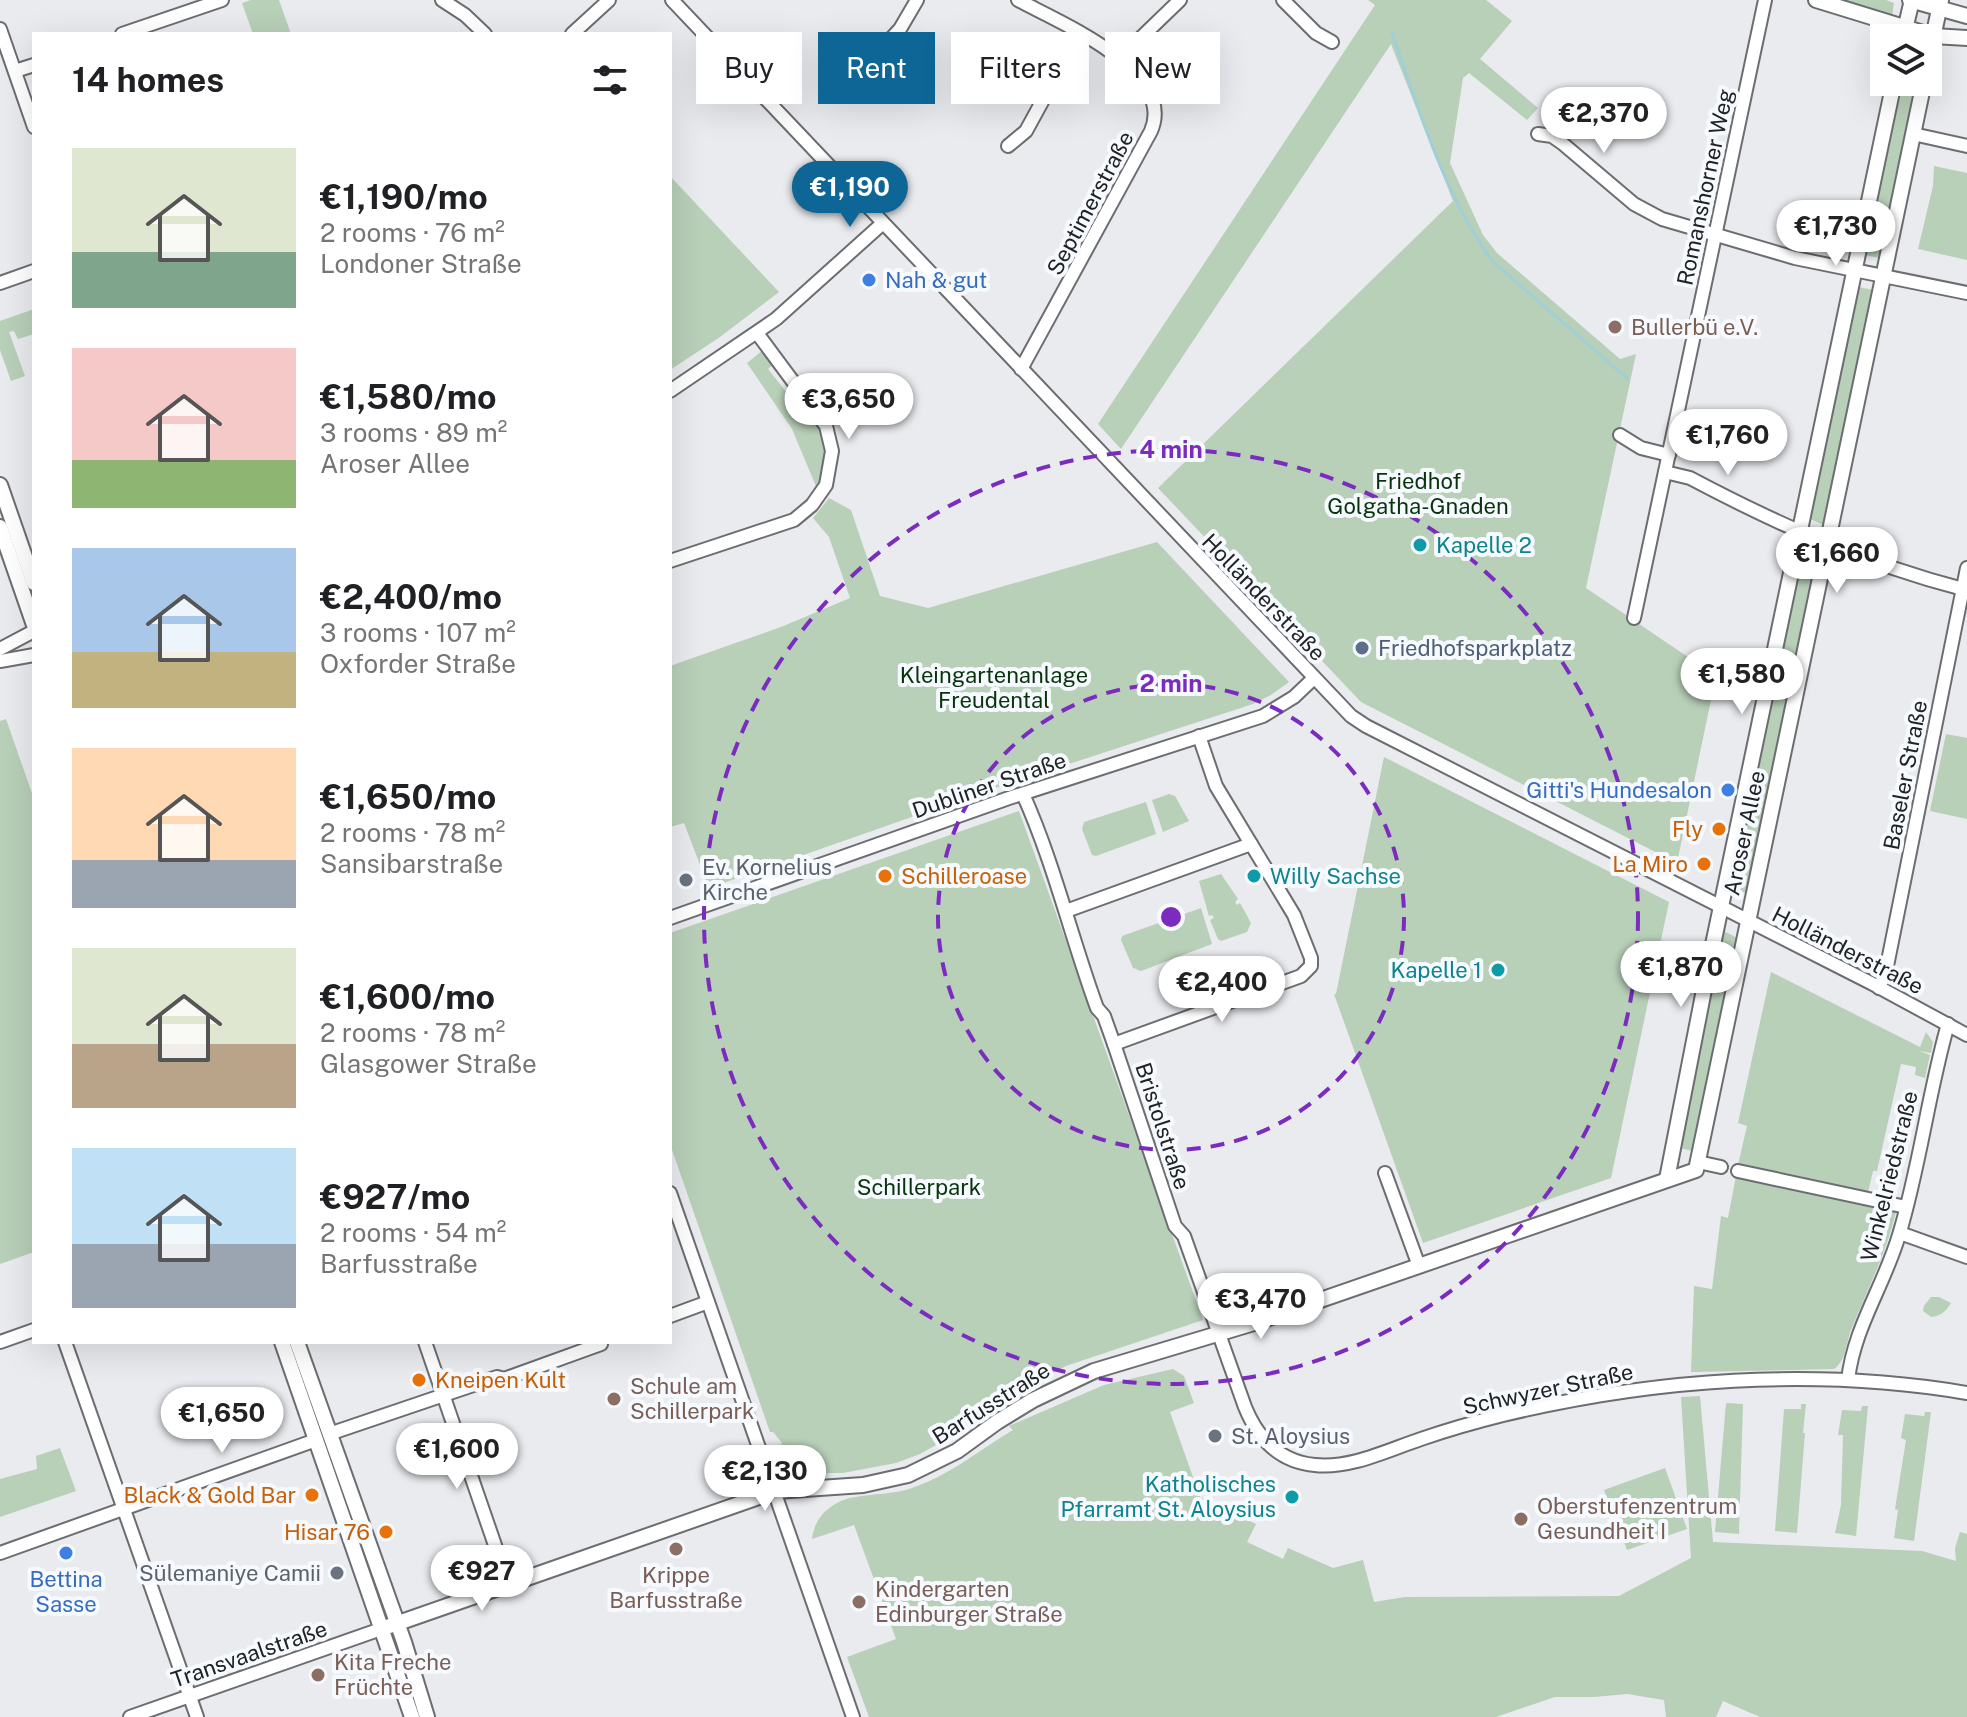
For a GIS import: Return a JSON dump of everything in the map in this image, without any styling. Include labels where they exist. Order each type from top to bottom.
[{"type":"main road","points":[[1816,0],[1880,24]]},
{"type":"main road","points":[[1906,24],[1911,0],[1940,4],[1967,16]]},
{"type":"main road","points":[[1936,24],[1940,4]]},
{"type":"main road","points":[[1942,37],[1967,38]]},
{"type":"main road","name":"Aroser Allee","points":[[1667,1179],[1891,96]]},
{"type":"main road","name":"Aroser Allee","points":[[1698,1162],[1921,96]]},
{"type":"main road","points":[[0,485],[32,577]]},
{"type":"main road","points":[[0,527],[32,619]]},
{"type":"main road","points":[[1667,1179],[1696,1170],[1698,1162]]},
{"type":"main road","name":"Barfusstraße","points":[[381,1629],[776,1491],[863,1485],[908,1475],[940,1461],[1001,1419],[1070,1381],[1419,1266],[1667,1179]]},
{"type":"main road","points":[[283,1344],[382,1583],[427,1717]]},
{"type":"main road","points":[[298,1344],[367,1588],[412,1717]]},
{"type":"main road","points":[[367,1588],[382,1583]]},
{"type":"main road","points":[[396,1670],[411,1665]]},
{"type":"street","points":[[128,32],[222,0]]},
{"type":"street","points":[[442,0],[483,32]]},
{"type":"street","points":[[574,32],[609,0]]},
{"type":"street","name":"Holländerstraße","points":[[672,0],[1351,716],[1967,1035]]},
{"type":"street","points":[[897,32],[917,0]]},
{"type":"street","name":"Septimerstraße","points":[[1018,0],[1075,32]]},
{"type":"street","points":[[1147,32],[1180,0]]},
{"type":"street","points":[[1283,0],[1316,33],[1332,42]]},
{"type":"street","name":"Romanshorner Weg","points":[[1634,618],[1765,0]]},
{"type":"street","points":[[0,29],[32,121]]},
{"type":"street","points":[[15,71],[32,66]]},
{"type":"street","points":[[1008,146],[1026,131],[1041,104]]},
{"type":"street","name":"Septimerstraße","points":[[1021,369],[1154,125],[1154,104]]},
{"type":"street","points":[[1538,134],[1552,136],[1562,143],[1646,212],[1795,258],[1967,293]]},
{"type":"street","points":[[1913,134],[1967,146]]},
{"type":"street","points":[[672,390],[757,333],[883,223]]},
{"type":"street","points":[[0,283],[32,272]]},
{"type":"street","points":[[672,560],[794,520],[812,505],[826,485],[832,451],[826,426],[757,333]]},
{"type":"street","points":[[1620,435],[1641,448],[1669,455]]},
{"type":"street","points":[[1665,472],[1690,478],[1829,545],[1896,570],[1963,589]]},
{"type":"street","name":"Baseler Straße","points":[[1879,988],[1886,971],[1967,568]]},
{"type":"street","points":[[0,649],[32,632]]},
{"type":"street","points":[[0,661],[32,655]]},
{"type":"street","name":"Dubliner Straße","points":[[672,917],[1023,794],[1263,716],[1294,697],[1314,678]]},
{"type":"street","points":[[1114,1044],[1291,980],[1308,971],[1311,958],[1300,928],[1216,786],[1199,736]]},
{"type":"street","name":"Bristolstraße","points":[[1023,794],[1066,911],[1092,995],[1114,1044],[1175,1226],[1184,1236],[1218,1334]]},
{"type":"street","points":[[1066,911],[1251,844]]},
{"type":"street","name":"Winkelriedstraße","points":[[1848,1380],[1857,1334],[1879,1289],[1900,1233],[1948,1024]]},
{"type":"street","points":[[1698,1162],[1721,1167]]},
{"type":"street","points":[[1738,1171],[1906,1207]]},
{"type":"street","points":[[1385,1173],[1419,1266]]},
{"type":"street","points":[[672,1199],[853,1717]]},
{"type":"street","points":[[1900,1233],[1967,1257]]},
{"type":"street","points":[[672,1315],[708,1302]]},
{"type":"street","points":[[0,1342],[32,1331]]},
{"type":"street","name":"Schwyzer Straße","points":[[1218,1334],[1257,1432],[1269,1446],[1286,1457],[1314,1465],[1342,1464],[1499,1416],[1616,1392],[1721,1382],[1848,1380],[1967,1393]]},
{"type":"street","points":[[66,1344],[197,1717]]},
{"type":"street","points":[[426,1344],[508,1583]]},
{"type":"street","points":[[0,1553],[443,1394],[497,1377],[504,1379],[601,1344]]},
{"type":"street","name":"Transvaalstraße","points":[[130,1717],[381,1629]]},
{"type":"green space","points":[[279,0],[290,32],[252,32],[242,3]]},
{"type":"green space","name":"Friedhof Golgatha-Gnaden","points":[[1368,0],[1486,0],[1512,21],[1480,59],[1538,108],[1527,120],[1469,73],[1463,78],[1450,163],[1483,235],[1497,253],[1620,359],[1636,354],[1586,588],[1716,676],[1677,863],[1361,702],[1158,488],[1453,201],[1391,44],[1121,449],[1098,424],[1375,5]]},
{"type":"green space","points":[[1835,0],[1886,0],[1894,3],[1892,17]]},
{"type":"green space","points":[[1898,96],[1913,96],[1879,258],[1865,255]]},
{"type":"green space","points":[[1934,166],[1967,173],[1967,260],[1918,249],[1933,186]]},
{"type":"green space","points":[[672,178],[779,292],[672,369]]},
{"type":"green space","points":[[1859,287],[1873,290],[1824,525],[1810,519]]},
{"type":"green space","points":[[32,310],[32,335],[18,339],[14,331],[9,332],[25,376],[11,381],[0,350],[0,321]]},
{"type":"green space","points":[[763,350],[774,364],[768,369],[799,408],[805,404],[823,435],[825,455],[818,491],[792,429],[747,363]]},
{"type":"green space","name":"Kleingartenanlage Freudental","points":[[829,498],[851,510],[880,596],[928,608],[1157,542],[1289,682],[1253,704],[983,792],[709,888],[684,823],[672,826],[672,665],[781,627],[850,598],[829,537],[813,518]]},
{"type":"green space","points":[[1803,551],[1817,557],[1746,894],[1734,887]]},
{"type":"green space","points":[[6,719],[32,793],[32,1253],[0,1264],[0,721]]},
{"type":"green space","points":[[1946,734],[1967,738],[1967,819],[1930,811]]},
{"type":"green space","points":[[1384,757],[1669,902],[1611,1178],[1423,1243],[1334,994]]},
{"type":"green space","points":[[1169,794],[1175,796],[1189,821],[1163,832],[1152,800]]},
{"type":"green space","points":[[1146,802],[1156,834],[1092,855],[1082,829],[1084,822]]},
{"type":"green space","name":"Schillerpark","points":[[1019,811],[1203,1320],[1066,1366],[1012,1395],[954,1435],[896,1463],[843,1473],[798,1473],[798,1468],[785,1459],[780,1460],[776,1450],[782,1443],[770,1432],[672,1150],[672,932]]},
{"type":"green space","points":[[1221,874],[1238,899],[1235,902],[1237,905],[1240,903],[1251,923],[1247,932],[1221,941],[1210,920],[1214,918],[1209,916],[1199,881]]},
{"type":"green space","points":[[1201,908],[1212,944],[1141,971],[1133,968],[1122,936]]},
{"type":"green space","points":[[1724,931],[1737,938],[1693,1151],[1679,1148]]},
{"type":"green space","points":[[1771,972],[1920,1047],[1926,1032],[1933,1042],[1931,1053],[1919,1051],[1930,1055],[1925,1078],[1915,1075],[1916,1067],[1901,1064],[1877,1171],[1873,1171],[1868,1192],[1738,1165],[1747,1126],[1738,1123]]},
{"type":"green space","points":[[1736,1176],[1896,1212],[1843,1357],[1834,1369],[1691,1372],[1694,1286],[1712,1289],[1721,1216],[1728,1218]]},
{"type":"green space","points":[[1931,1297],[1951,1303],[1943,1313],[1931,1317],[1923,1311]]},
{"type":"green space","points":[[1173,1369],[1184,1376],[1194,1403],[1170,1412],[1200,1497],[1256,1524],[1247,1542],[1283,1559],[1288,1548],[1333,1568],[1363,1560],[1374,1602],[1405,1597],[1619,1596],[1691,1558],[1681,1397],[1700,1396],[1713,1542],[1922,1551],[1956,1561],[1955,1548],[1960,1532],[1967,1534],[1967,1717],[1760,1717],[1723,1701],[1716,1717],[1666,1717],[1664,1700],[1627,1694],[1555,1697],[1496,1717],[869,1717],[847,1657],[896,1639],[854,1525],[812,1539],[817,1522],[824,1513],[845,1499],[906,1490],[935,1479],[1013,1430],[1009,1426],[1104,1385]]},
{"type":"green space","points":[[1726,1403],[1743,1404],[1739,1534],[1715,1532]]},
{"type":"green space","points":[[1801,1404],[1806,1404],[1797,1533],[1775,1531],[1784,1409],[1801,1409]]},
{"type":"green space","points":[[1862,1406],[1868,1406],[1856,1536],[1835,1533],[1841,1505],[1843,1435],[1838,1435],[1842,1410],[1861,1411]]},
{"type":"green space","points":[[1925,1412],[1931,1412],[1914,1541],[1894,1538],[1898,1510],[1895,1509],[1906,1440],[1901,1438],[1905,1414],[1924,1416]]},
{"type":"green space","points":[[60,1448],[76,1491],[0,1517],[0,1479],[37,1469],[36,1456]]},
{"type":"green space","points":[[1665,1468],[1687,1529],[1627,1550],[1604,1490]]},
{"type":"waterway","points":[[1392,33],[1446,180],[1492,261],[1628,379]]},
{"type":"place","name":"Nah & gut","points":[[869,280]]},
{"type":"place","name":"Bullerbü e.V.","points":[[1615,327]]},
{"type":"place","name":"Kapelle 2","points":[[1420,545]]},
{"type":"place","name":"Friedhofsparkplatz","points":[[1362,648]]},
{"type":"place","name":"Gitti's Hundesalon","points":[[1728,790]]},
{"type":"place","name":"Fly","points":[[1719,829]]},
{"type":"place","name":"La Miro","points":[[1704,864]]},
{"type":"place","name":"Schilleroase","points":[[885,876]]},
{"type":"place","name":"Willy Sachse","points":[[1254,876]]},
{"type":"place","name":"Ev. Kornelius Kirche","points":[[686,880]]},
{"type":"place","name":"Kapelle 1","points":[[1498,970]]},
{"type":"place","name":"Kneipen Kult","points":[[419,1380]]},
{"type":"place","name":"Schule am Schillerpark","points":[[614,1399]]},
{"type":"place","name":"St. Aloysius","points":[[1215,1436]]},
{"type":"place","name":"Black & Gold Bar","points":[[312,1495]]},
{"type":"place","name":"Katholisches Pfarramt St. Aloysius","points":[[1292,1497]]},
{"type":"place","name":"Oberstufenzentrum Gesundheit I","points":[[1521,1519]]},
{"type":"place","name":"Hisar 76","points":[[386,1532]]},
{"type":"place","name":"Krippe Barfusstraße","points":[[676,1549]]},
{"type":"place","name":"Bettina Sasse","points":[[66,1553]]},
{"type":"place","name":"Sülemaniye Camii","points":[[337,1573]]},
{"type":"place","name":"Kindergarten Edinburger Straße","points":[[859,1602]]},
{"type":"place","name":"Kita Freche Früchte","points":[[318,1675]]}]
